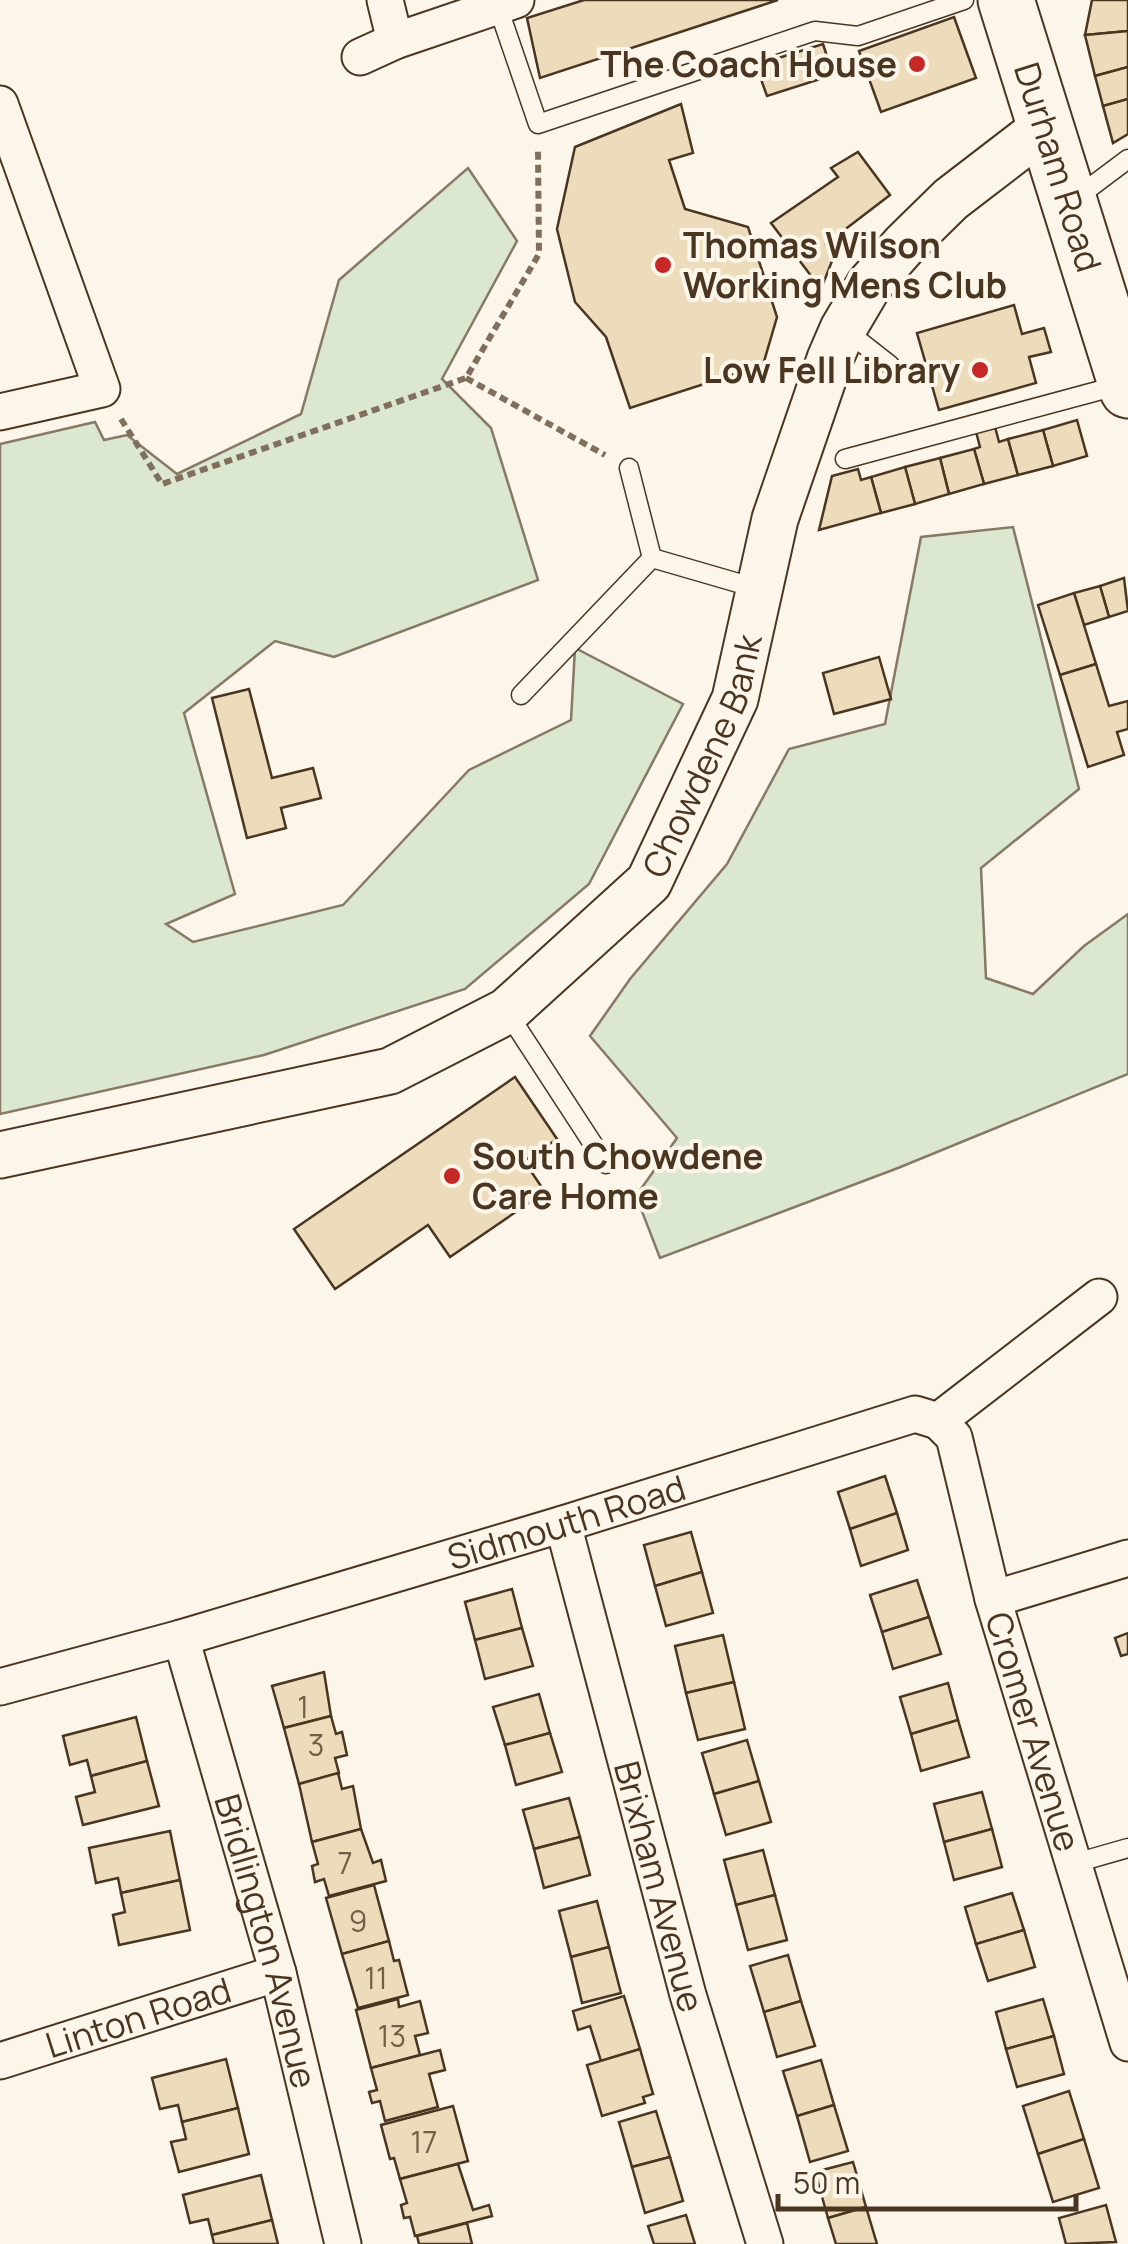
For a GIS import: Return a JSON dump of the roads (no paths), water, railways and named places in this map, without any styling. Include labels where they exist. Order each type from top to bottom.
[{"type":"main road","name":"Durham Road","points":[[1006,0],[1071,202],[1119,326],[1127,387]]},
{"type":"street","points":[[385,0],[395,41]]},
{"type":"street","points":[[360,57],[395,41],[507,4]]},
{"type":"street","points":[[0,104],[102,389],[0,412]]},
{"type":"street","name":"Chowdene Bank","points":[[0,1155],[390,1071],[507,1011],[649,882],[735,698],[775,520],[843,329],[869,285],[905,244],[951,199],[1046,126]]},
{"type":"street","points":[[938,1421],[1099,1297]]},
{"type":"street","name":"Sidmouth Road","points":[[0,1687],[564,1524],[915,1414],[938,1421]]},
{"type":"street","name":"Cromer Avenue","points":[[938,1421],[954,1437],[993,1600],[1128,2043]]},
{"type":"street","name":"Brixham Avenue","points":[[564,1524],[688,1994],[765,2244]]},
{"type":"street","points":[[993,1600],[1128,1558]]},
{"type":"street","name":"Bridlington Avenue","points":[[180,1638],[278,1973],[343,2244]]},
{"type":"street","name":"Linton Road","points":[[0,2060],[278,1973]]},
{"type":"lane","points":[[507,4],[538,124],[815,31],[858,36],[964,0]]},
{"type":"lane","points":[[1071,202],[1128,158]]},
{"type":"lane","points":[[843,329],[890,365]]},
{"type":"lane","points":[[846,458],[1127,387]]},
{"type":"lane","points":[[629,468],[652,558]]},
{"type":"lane","points":[[652,558],[759,590]]},
{"type":"lane","points":[[521,695],[652,558]]},
{"type":"lane","points":[[507,1011],[606,1164]]},
{"type":"lane","points":[[1072,1864],[1128,1848]]},
{"type":"place","name":"The Coach House","points":[[917,64]]},
{"type":"place","name":"Thomas Wilson Working Mens Club","points":[[663,265]]},
{"type":"place","name":"Low Fell Library","points":[[980,370]]},
{"type":"place","name":"South Chowdene Care Home","points":[[452,1176]]}]
